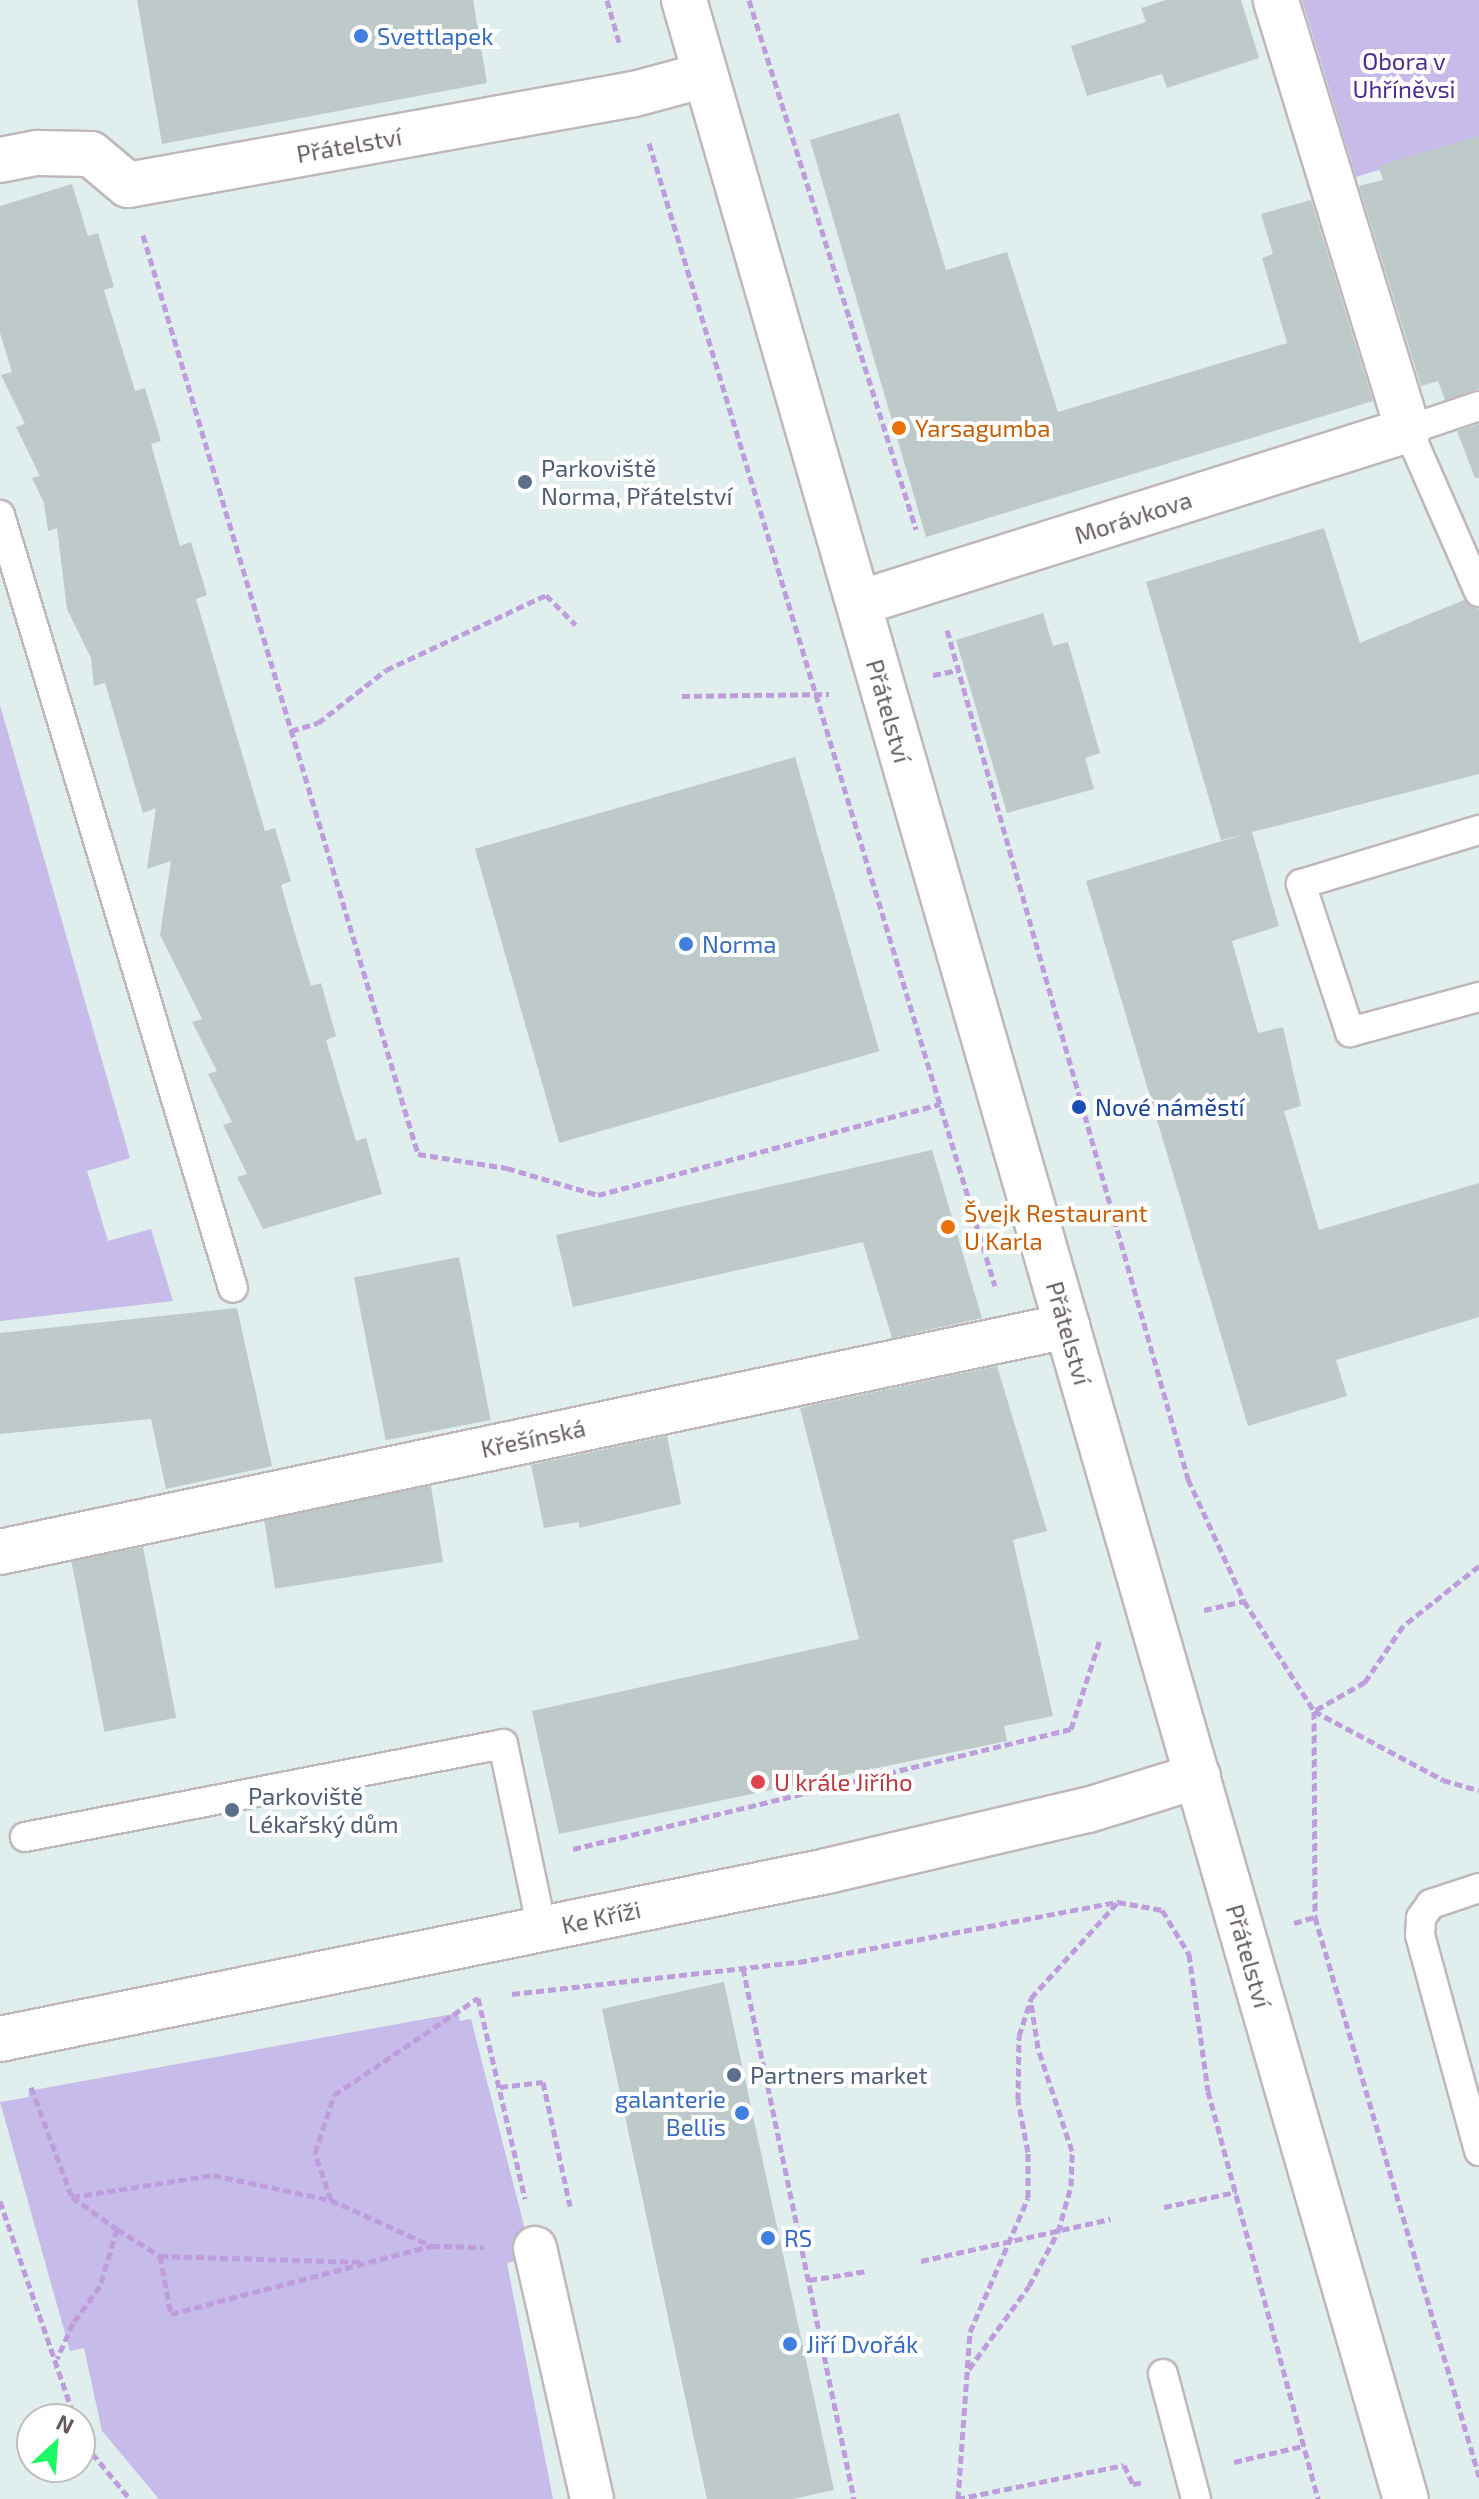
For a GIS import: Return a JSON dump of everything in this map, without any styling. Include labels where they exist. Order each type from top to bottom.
[{"type":"street","name":"Přátelství","points":[[684,0],[1406,2499]]},
{"type":"street","points":[[1276,0],[1408,430]]},
{"type":"street","name":"Přátelství","points":[[128,185],[634,94],[705,75]]},
{"type":"street","points":[[0,160],[37,153],[91,154],[128,185]]},
{"type":"street","name":"Morávkova","points":[[859,603],[1408,430]]},
{"type":"street","name":"Křešínská","points":[[0,1552],[1067,1326]]},
{"type":"street","name":"Ke Kříži","points":[[0,2039],[827,1871],[1088,1810],[1198,1776]]},
{"type":"street","points":[[535,2248],[592,2499]]},
{"type":"lane","points":[[1479,406],[1408,430],[1479,592]]},
{"type":"lane","points":[[0,515],[233,1288]]},
{"type":"lane","points":[[1479,830],[1301,884],[1350,1032],[1479,997]]},
{"type":"lane","points":[[25,1837],[503,1744],[542,1929]]},
{"type":"lane","points":[[1479,1888],[1446,1894],[1431,1904],[1421,1918],[1420,1935],[1479,2151]]},
{"type":"lane","points":[[1163,2374],[1196,2499]]},
{"type":"path","points":[[607,0],[1010,1337]]},
{"type":"path","points":[[749,0],[933,581],[1188,1479],[1244,1601],[1314,1711],[1443,1780],[1479,1790]]},
{"type":"path","points":[[128,185],[418,1154],[507,1168],[598,1195],[940,1104]]},
{"type":"path","points":[[291,731],[318,723],[386,670],[546,595],[576,625]]},
{"type":"path","points":[[682,696],[816,696],[959,670]]},
{"type":"path","points":[[1314,1711],[1365,1682],[1403,1626],[1479,1566]]},
{"type":"path","points":[[1071,1729],[1102,1634]]},
{"type":"path","points":[[1314,1711],[1315,1917],[1479,2476]]},
{"type":"path","points":[[1118,1902],[1031,1998],[1019,2036],[1028,2198],[1006,2242],[970,2332],[958,2499],[1124,2465],[1133,2484],[1157,2479]]},
{"type":"path","points":[[509,1994],[799,1962],[1118,1902],[1162,1910],[1189,1954],[1208,2091],[1318,2499]]},
{"type":"path","points":[[743,1968],[854,2499]]},
{"type":"path","points":[[447,2003],[493,1996]]},
{"type":"path","points":[[331,2200],[315,2153],[334,2095],[478,1998]]},
{"type":"path","points":[[160,2256],[171,2314],[432,2246],[535,2248],[478,1998]]},
{"type":"path","points":[[969,2369],[994,2341],[1058,2232],[1071,2186],[1072,2151],[1038,2048],[1031,1998]]},
{"type":"path","points":[[27,2079],[72,2197],[160,2256],[371,2262]]},
{"type":"path","points":[[72,2197],[213,2175],[331,2200],[432,2246]]},
{"type":"path","points":[[1164,2207],[1236,2192]]},
{"type":"path","points":[[0,2201],[70,2403]]},
{"type":"path","points":[[921,2261],[1110,2219]]},
{"type":"path","points":[[57,2359],[73,2323],[100,2286],[117,2229]]},
{"type":"path","points":[[809,2280],[867,2271]]},
{"type":"path","points":[[1220,2465],[1303,2446]]},
{"type":"path","points":[[96,2458],[130,2499]]},
{"type":"green space","name":"Obora v Uhříněvsi","points":[[1302,0],[1479,0],[1479,139],[1356,177]]},
{"type":"green space","points":[[0,705],[130,1158],[87,1171],[108,1241],[151,1229],[173,1301],[0,1321]]},
{"type":"green space","points":[[458,2013],[460,2021],[471,2019],[532,2257],[507,2263],[553,2499],[159,2499],[102,2431],[84,2348],[70,2351],[0,2102],[29,2097],[28,2091]]},
{"type":"building","points":[[137,0],[473,0],[487,83],[162,144]]},
{"type":"building","points":[[1166,0],[1241,0],[1259,58],[1167,88],[1162,74],[1087,96],[1071,46],[1146,22],[1141,8]]},
{"type":"building","points":[[899,113],[946,270],[1007,252],[1058,412],[1287,343],[1262,258],[1273,254],[1261,214],[1311,200],[1373,401],[926,537],[810,140]]},
{"type":"building","points":[[1479,136],[1479,389],[1445,400],[1438,381],[1421,386],[1359,186],[1383,180],[1378,166]]},
{"type":"building","points":[[72,184],[88,236],[98,233],[114,287],[104,290],[135,391],[145,388],[161,441],[151,444],[180,546],[191,542],[207,595],[196,599],[265,831],[275,828],[291,881],[281,885],[311,986],[321,983],[336,1036],[326,1040],[356,1141],[366,1138],[382,1194],[263,1229],[237,1177],[247,1174],[223,1125],[232,1122],[208,1074],[217,1071],[192,1022],[202,1019],[160,935],[171,861],[147,869],[156,808],[143,813],[105,683],[94,686],[91,658],[67,609],[57,528],[48,531],[44,503],[32,478],[40,476],[16,427],[25,424],[1,375],[12,372],[0,333],[0,206]]},
{"type":"building","points":[[1479,424],[1479,478],[1475,478],[1457,431]]},
{"type":"building","points":[[1324,528],[1360,643],[1464,600],[1479,609],[1479,774],[1252,832],[1279,926],[1232,941],[1258,1033],[1283,1027],[1301,1106],[1284,1111],[1319,1230],[1479,1183],[1479,1317],[1336,1360],[1347,1396],[1248,1426],[1086,881],[1246,834],[1221,840],[1146,582]]},
{"type":"building","points":[[1043,613],[1053,646],[1068,642],[1100,753],[1085,758],[1094,789],[1007,813],[956,640]]},
{"type":"building","points":[[795,757],[879,1051],[559,1143],[475,849]]},
{"type":"building","points":[[932,1150],[982,1318],[892,1338],[863,1242],[573,1307],[556,1235]]},
{"type":"building","points":[[459,1257],[491,1420],[386,1440],[354,1277]]},
{"type":"building","points":[[237,1308],[272,1466],[166,1489],[151,1419],[0,1434],[0,1333]]},
{"type":"building","points":[[997,1366],[1047,1531],[1013,1540],[1053,1716],[1004,1726],[1007,1741],[559,1834],[532,1711],[859,1639],[800,1408]]},
{"type":"building","points":[[667,1436],[681,1504],[579,1528],[579,1522],[544,1528],[531,1465]]},
{"type":"building","points":[[431,1486],[443,1562],[275,1589],[263,1513]]},
{"type":"building","points":[[143,1547],[176,1718],[105,1732],[71,1561]]},
{"type":"building","points":[[724,1982],[834,2490],[793,2499],[707,2499],[602,2009]]},
{"type":"place","name":"Svettlapek","points":[[361,36]]},
{"type":"place","name":"Yarsagumba","points":[[899,428]]},
{"type":"place","name":"Parkoviště Norma, Přátelství","points":[[525,482]]},
{"type":"place","name":"Norma","points":[[686,944]]},
{"type":"place","name":"Nové náměstí","points":[[1079,1107]]},
{"type":"place","name":"Švejk Restaurant U Karla","points":[[948,1227]]},
{"type":"place","name":"U krále Jiřího","points":[[758,1782]]},
{"type":"place","name":"Parkoviště Lékařský dům","points":[[232,1810]]},
{"type":"place","name":"Partners market","points":[[734,2075]]},
{"type":"place","name":"galanterie Bellis","points":[[742,2113]]},
{"type":"place","name":"RS","points":[[768,2238]]},
{"type":"place","name":"Jiří Dvořák","points":[[790,2344]]}]
